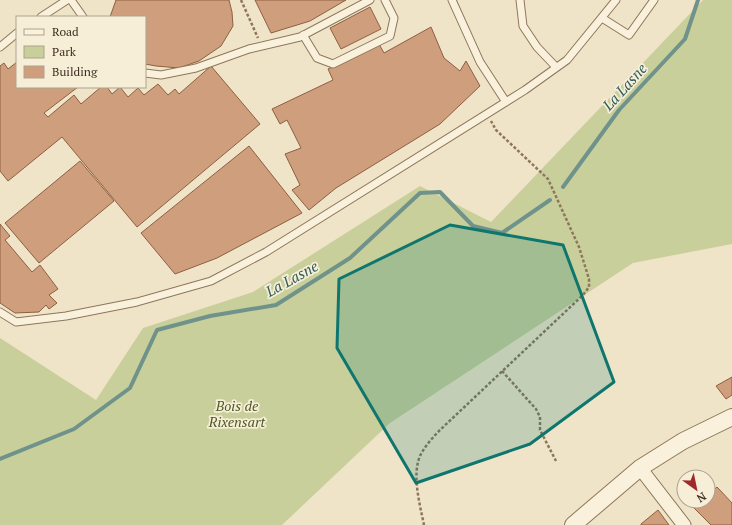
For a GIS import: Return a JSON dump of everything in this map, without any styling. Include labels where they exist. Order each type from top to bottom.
[{"type":"street","points":[[573,525],[640,468],[683,442],[732,417]]},
{"type":"street","points":[[640,468],[684,525]]},
{"type":"lane","points":[[43,16],[67,0]]},
{"type":"lane","points":[[71,0],[82,16]]},
{"type":"lane","points":[[146,73],[161,75],[196,68],[262,46],[303,35],[370,0]]},
{"type":"lane","points":[[303,35],[317,58],[333,64],[390,36],[394,18],[385,0]]},
{"type":"lane","points":[[452,0],[480,62],[506,102]]},
{"type":"lane","points":[[520,0],[523,26],[537,47],[556,68]]},
{"type":"lane","points":[[0,312],[16,322],[66,316],[137,302],[210,281],[266,252],[506,102],[556,68],[567,60],[616,0]]},
{"type":"lane","points":[[602,18],[629,35],[654,0]]},
{"type":"lane","points":[[0,47],[16,34]]},
{"type":"path","points":[[241,0],[262,46]]},
{"type":"path","points":[[424,525],[418,499],[417,477],[420,456],[440,430],[589,287],[589,279],[579,247],[548,179],[496,130],[486,114]]},
{"type":"path","points":[[502,371],[536,409],[540,417],[540,430],[556,461]]},
{"type":"highlighted area","points":[[450,225],[563,245],[614,382],[530,444],[416,483],[337,348],[339,279]]},
{"type":"green space","name":"Bois de Rixensart","points":[[703,0],[732,0],[732,244],[633,263],[390,423],[282,525],[0,525],[0,338],[96,400],[143,328],[253,292],[420,186],[491,222]]},
{"type":"building","points":[[116,0],[229,0],[233,26],[221,46],[199,61],[179,68],[146,64],[146,16],[110,16]]},
{"type":"building","points":[[255,0],[346,0],[310,21],[271,33]]},
{"type":"building","points":[[370,7],[381,29],[341,49],[330,28]]},
{"type":"building","points":[[431,27],[444,58],[460,71],[466,61],[480,86],[440,124],[336,188],[309,210],[292,190],[300,185],[285,154],[301,148],[287,120],[280,124],[272,109],[333,80],[328,69],[379,44],[384,53]]},
{"type":"building","points":[[4,63],[8,69],[16,63],[16,88],[77,88],[44,113],[48,117],[74,95],[81,104],[100,88],[108,88],[112,94],[121,88],[128,97],[138,88],[144,95],[158,84],[168,95],[175,89],[179,94],[211,66],[260,124],[137,227],[62,137],[8,181],[0,171],[0,66]]},
{"type":"building","points":[[249,146],[302,213],[217,258],[175,274],[141,233]]},
{"type":"building","points":[[80,161],[114,201],[39,263],[5,223]]},
{"type":"building","points":[[0,224],[10,236],[5,240],[32,272],[40,265],[58,289],[49,295],[57,303],[49,309],[46,305],[39,312],[15,313],[0,303]]},
{"type":"building","points":[[732,377],[732,395],[726,399],[716,386]]},
{"type":"building","points":[[717,487],[732,503],[732,525],[711,525],[695,509],[716,509]]},
{"type":"building","points":[[658,510],[669,525],[641,525],[641,524]]},
{"type":"waterway","name":"La Lasne","points":[[563,187],[619,110],[685,39],[698,0]]},
{"type":"waterway","name":"La Lasne","points":[[0,459],[74,429],[130,388],[157,330],[210,316],[276,305],[350,258],[420,193],[440,192],[473,226],[502,233],[550,200]]}]
